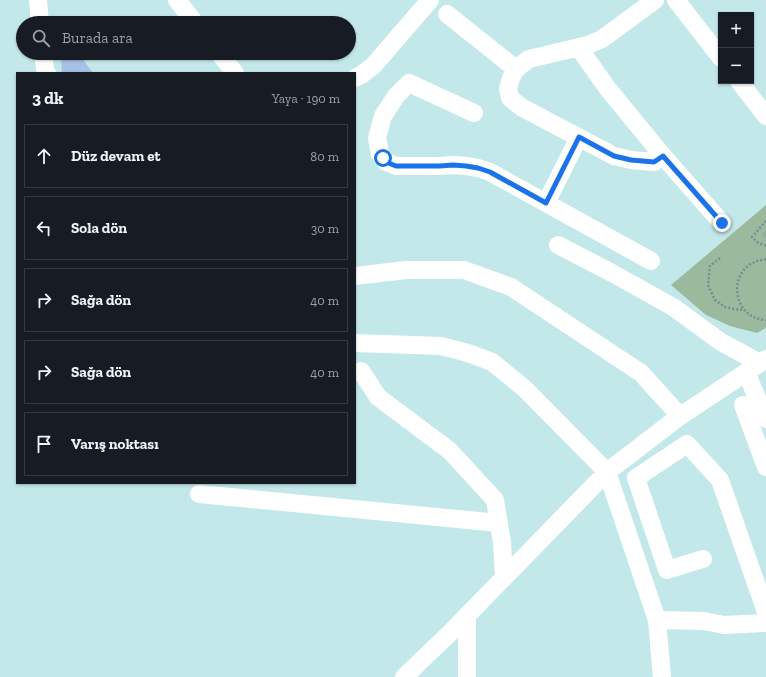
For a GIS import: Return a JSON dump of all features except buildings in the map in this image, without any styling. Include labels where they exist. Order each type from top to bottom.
[{"type":"street","points":[[38,0],[39,16]]},
{"type":"street","points":[[177,0],[190,16]]},
{"type":"street","points":[[356,78],[373,66],[430,0]]},
{"type":"street","points":[[655,0],[602,39],[579,48],[529,58],[516,69],[508,88],[510,98],[521,107],[614,156],[631,160],[654,162],[663,156]]},
{"type":"street","points":[[676,0],[718,54]]},
{"type":"street","points":[[447,14],[516,69]]},
{"type":"street","points":[[579,48],[608,88],[663,156],[722,223]]},
{"type":"street","points":[[44,60],[46,72]]},
{"type":"street","points":[[225,60],[234,72]]},
{"type":"street","points":[[474,113],[409,83],[396,96],[383,116],[377,138],[380,154],[386,162],[396,166],[453,165],[478,168],[490,172],[651,261]]},
{"type":"street","points":[[741,84],[766,116]]},
{"type":"street","points":[[546,203],[579,137]]},
{"type":"street","points":[[558,245],[612,273],[673,308],[757,365],[766,419]]},
{"type":"street","points":[[356,276],[406,270],[464,270],[511,287],[641,373],[680,416]]},
{"type":"street","points":[[356,343],[441,346],[468,353],[492,362],[524,388],[607,472],[657,620],[662,677]]},
{"type":"street","points":[[404,677],[607,472],[680,416],[757,365]]},
{"type":"street","points":[[361,371],[378,397],[450,451],[495,500],[502,542],[504,577]]},
{"type":"street","points":[[743,406],[766,468]]},
{"type":"street","points":[[703,559],[667,570],[636,478],[687,444],[720,480],[766,612]]},
{"type":"street","points":[[199,494],[499,523]]},
{"type":"street","points":[[467,615],[467,677]]},
{"type":"street","points":[[657,620],[704,621],[724,625],[766,623]]},
{"type":"path","points":[[766,221],[752,237],[757,242],[766,246]]},
{"type":"path","points":[[720,258],[710,266],[708,284],[715,300],[725,307],[734,310],[744,310]]},
{"type":"path","points":[[766,259],[748,265],[739,277],[736,292],[738,301],[744,310],[752,316],[766,320]]},
{"type":"green space","points":[[766,205],[766,328],[757,333],[730,326],[706,315],[671,285]]},
{"type":"water","points":[[61,60],[83,60],[92,72],[62,72]]},
{"type":"route","points":[[383,158],[386,162],[396,166],[453,165],[478,168],[490,172],[546,203],[579,137],[614,156],[631,160],[654,162],[663,156],[722,223]]}]
